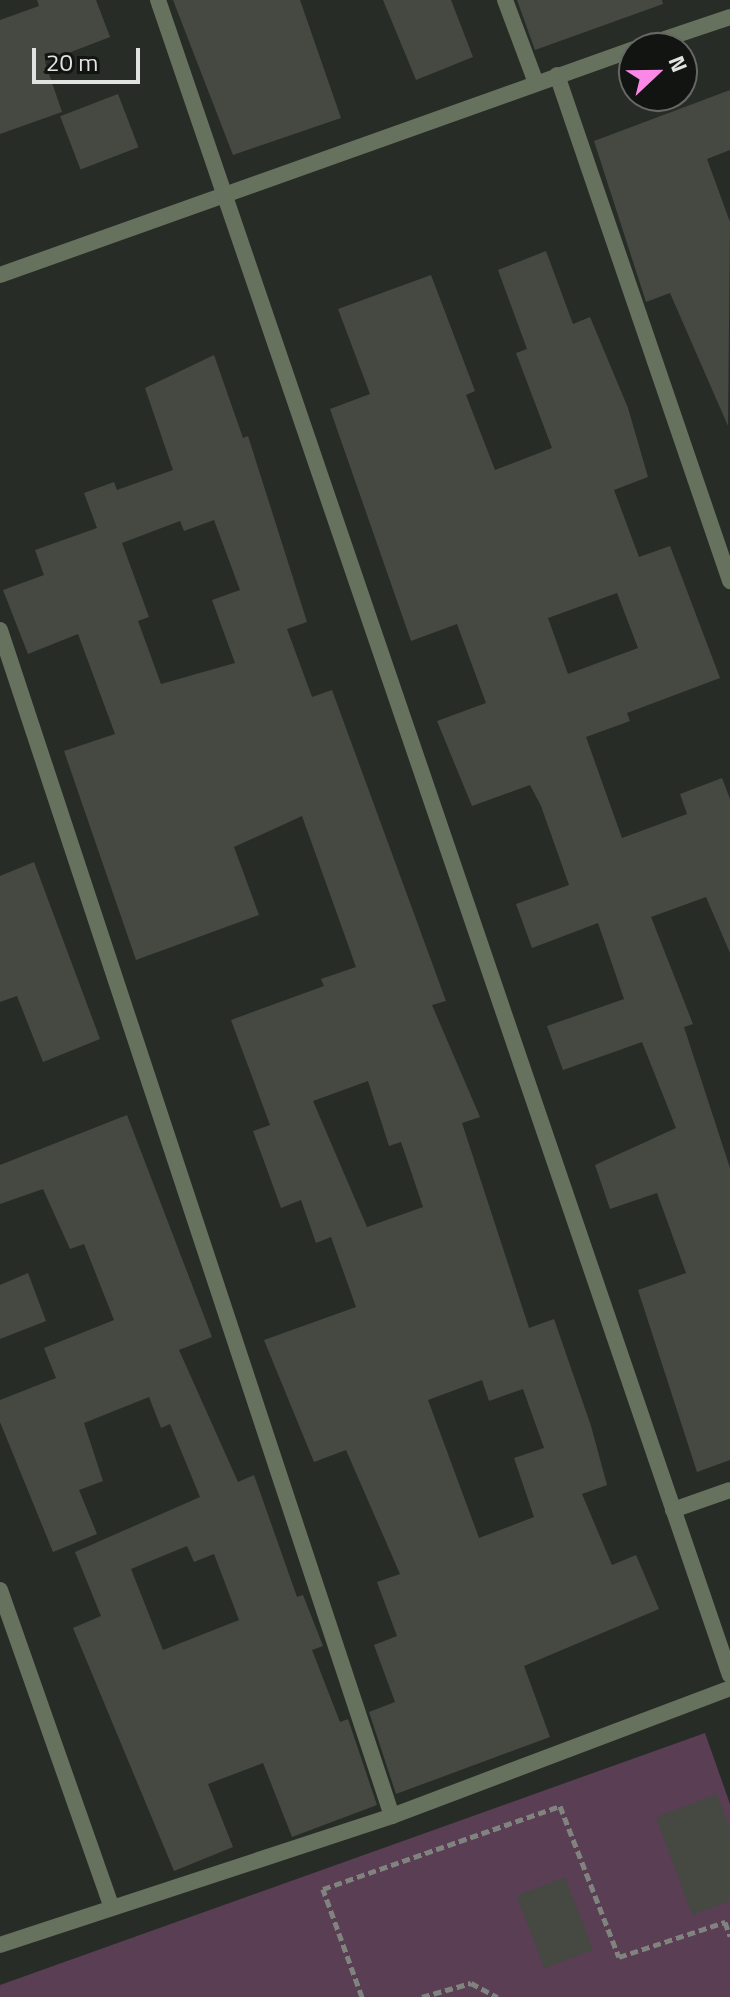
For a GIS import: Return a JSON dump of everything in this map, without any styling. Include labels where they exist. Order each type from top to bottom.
[{"type":"street","points":[[158,0],[730,1675]]},
{"type":"street","points":[[505,0],[536,83]]},
{"type":"street","points":[[686,32],[730,17]]},
{"type":"street","points":[[0,275],[618,55]]},
{"type":"street","points":[[557,75],[730,581]]},
{"type":"street","points":[[0,630],[392,1816]]},
{"type":"street","points":[[673,1510],[730,1490]]},
{"type":"street","points":[[0,1590],[111,1905]]},
{"type":"street","points":[[0,1945],[111,1905],[392,1816],[730,1688]]},
{"type":"path","points":[[362,1997],[323,1889],[560,1806],[619,1957],[725,1922],[730,1936]]},
{"type":"path","points":[[422,1997],[471,1983],[497,1997]]},
{"type":"shaded area","points":[[705,1733],[730,1804],[730,1997],[0,1997],[0,1985]]},
{"type":"building","points":[[37,0],[96,0],[110,37],[45,62],[62,112],[0,134],[0,20],[39,6]]},
{"type":"building","points":[[173,0],[300,0],[341,118],[233,155]]},
{"type":"building","points":[[383,0],[451,0],[473,57],[416,80]]},
{"type":"building","points":[[517,0],[662,0],[663,4],[535,50]]},
{"type":"building","points":[[730,90],[730,150],[707,159],[730,222],[728,426],[670,293],[646,302],[594,141],[671,112],[698,112],[698,102]]},
{"type":"building","points":[[118,94],[138,147],[81,169],[60,116]]},
{"type":"building","points":[[546,251],[573,324],[590,317],[628,408],[648,477],[614,490],[639,557],[670,546],[720,678],[627,713],[630,721],[586,737],[622,838],[687,814],[680,794],[722,778],[730,799],[730,953],[706,897],[651,917],[693,1024],[684,1027],[730,1168],[730,1460],[697,1472],[638,1290],[686,1273],[657,1193],[610,1209],[595,1165],[676,1128],[642,1042],[563,1070],[547,1026],[624,999],[598,923],[532,948],[516,904],[569,885],[541,806],[530,785],[472,806],[437,721],[486,703],[457,624],[411,641],[330,409],[370,394],[338,309],[431,275],[475,391],[466,395],[495,470],[552,448],[516,353],[527,349],[498,270]],"holes":[[[617,593],[638,648],[568,674],[548,618]]]},
{"type":"building","points":[[214,355],[243,438],[248,436],[307,622],[287,629],[312,697],[332,690],[446,1001],[432,1005],[480,1117],[462,1123],[529,1328],[554,1319],[591,1426],[607,1485],[582,1494],[612,1565],[636,1555],[659,1609],[524,1666],[550,1737],[396,1794],[369,1712],[395,1702],[374,1645],[397,1636],[377,1582],[400,1574],[346,1450],[314,1462],[264,1340],[356,1307],[331,1237],[316,1243],[301,1200],[281,1208],[253,1131],[270,1125],[231,1020],[324,986],[321,979],[356,967],[302,816],[234,847],[259,915],[136,960],[64,751],[115,734],[78,634],[28,654],[3,590],[44,575],[35,550],[97,528],[84,493],[114,482],[117,490],[173,470],[145,388]],"holes":[[[214,520],[240,590],[212,600],[235,663],[161,684],[138,621],[149,617],[122,543],[180,521],[184,531]],[[368,1081],[389,1146],[401,1142],[423,1207],[367,1227],[313,1101]],[[482,1380],[489,1401],[523,1389],[544,1448],[514,1458],[534,1517],[479,1538],[428,1400]]]},
{"type":"building","points":[[34,862],[100,1039],[43,1062],[17,996],[0,1002],[0,876]]},
{"type":"building","points":[[127,1115],[212,1337],[179,1350],[238,1482],[254,1475],[297,1597],[303,1595],[323,1646],[312,1650],[340,1722],[348,1719],[377,1805],[292,1837],[263,1763],[208,1784],[233,1847],[174,1871],[73,1628],[101,1616],[75,1552],[200,1497],[170,1424],[161,1428],[149,1397],[84,1423],[103,1481],[79,1490],[97,1534],[53,1552],[0,1422],[0,1400],[56,1378],[44,1348],[114,1320],[84,1244],[70,1249],[43,1189],[0,1204],[0,1165]],"holes":[[[187,1546],[194,1562],[214,1554],[239,1620],[163,1650],[131,1569]]]},
{"type":"building","points":[[28,1273],[46,1321],[0,1339],[0,1285]]},
{"type":"building","points":[[717,1794],[730,1829],[730,1901],[692,1915],[656,1817]]},
{"type":"building","points":[[565,1877],[593,1950],[544,1968],[516,1896]]}]
